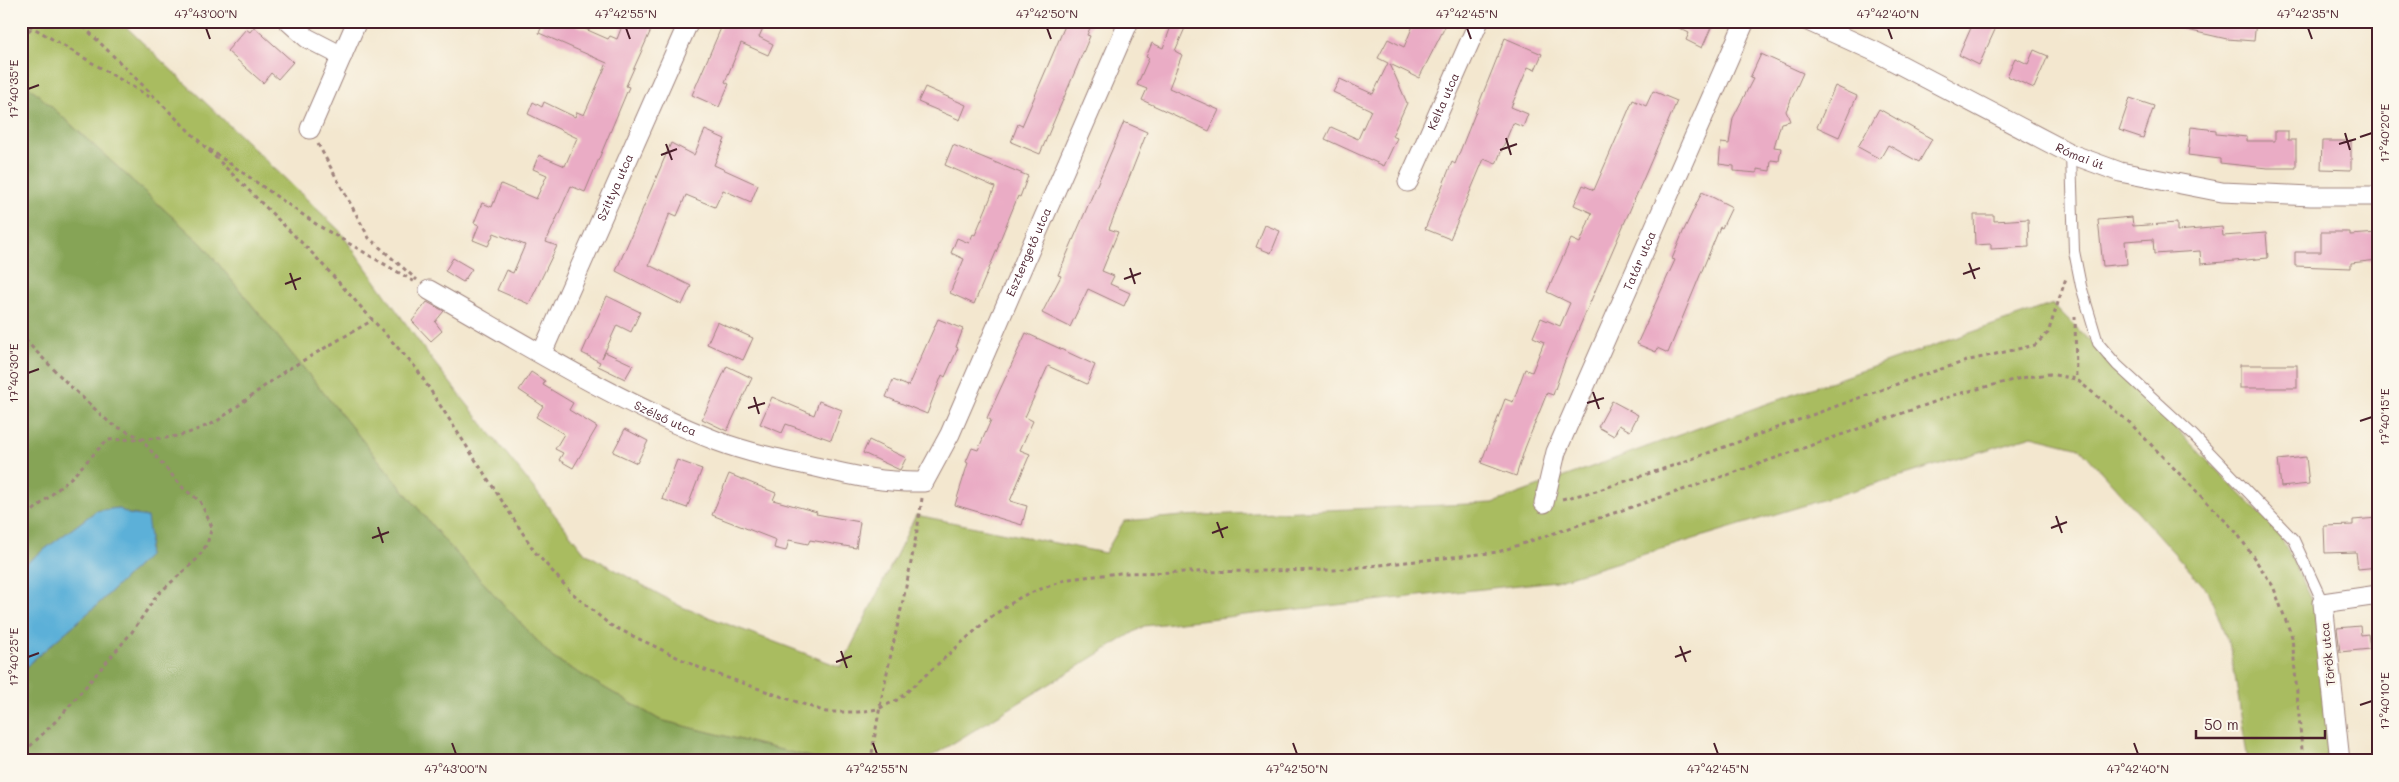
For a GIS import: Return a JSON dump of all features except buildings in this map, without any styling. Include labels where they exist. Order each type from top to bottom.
[{"type":"street","points":[[288,21],[307,38],[342,56]]},
{"type":"street","points":[[310,129],[357,21]]},
{"type":"street","name":"Szittya utca","points":[[542,353],[689,21]]},
{"type":"street","name":"Esztergető utca","points":[[924,482],[950,434],[1130,21]]},
{"type":"street","name":"Kelta utca","points":[[1408,182],[1479,21]]},
{"type":"street","name":"Tatár utca","points":[[1544,503],[1556,452],[1745,21]]},
{"type":"street","name":"Római út","points":[[1808,21],[1876,52],[2071,154],[2120,172],[2222,192],[2311,196],[2378,196]]},
{"type":"street","name":"Szélső utca","points":[[429,290],[599,387],[718,441],[774,458],[840,473],[893,483],[924,482]]},
{"type":"street","points":[[2322,603],[2378,596]]},
{"type":"street","name":"Török utca","points":[[2322,603],[2340,761]]},
{"type":"lane","points":[[2071,154],[2074,251],[2081,286],[2098,343],[2117,365],[2193,435],[2294,540],[2322,603]]},
{"type":"path","points":[[22,21],[157,102]]},
{"type":"path","points":[[78,21],[157,102],[314,255],[416,368],[535,552],[571,592],[610,625],[702,669],[826,712],[858,712],[878,709],[899,699],[988,619],[1022,596],[1068,579],[1120,573],[1334,570],[1498,552],[1727,475],[1954,395],[2022,378],[2048,374],[2076,379],[2129,422],[2236,533],[2273,586],[2292,637],[2303,761]]},
{"type":"path","points":[[21,46],[32,26]]},
{"type":"path","points":[[310,129],[369,238],[429,290]]},
{"type":"path","points":[[200,142],[319,226],[429,290]]},
{"type":"path","points":[[1544,503],[1596,491],[1666,468],[1927,373],[1970,360],[2035,345],[2048,333],[2074,251]]},
{"type":"path","points":[[21,521],[73,476],[107,440],[173,437],[216,422],[286,371],[373,320]]},
{"type":"path","points":[[21,332],[29,344],[69,385],[111,424],[140,437],[184,489],[200,501],[212,527],[207,544],[197,559],[157,595],[132,632],[59,718],[21,755]]},
{"type":"path","points":[[871,761],[878,709],[905,598],[924,482]]},
{"type":"green space","points":[[21,21],[120,21],[339,230],[429,356],[585,553],[682,607],[841,667],[916,515],[1105,553],[1124,521],[1183,516],[1493,503],[1712,423],[2053,304],[2279,533],[2314,604],[2333,761],[2248,761],[2231,650],[2209,592],[2080,448],[2032,436],[1556,581],[1144,626],[924,761],[826,761],[660,720],[553,658],[444,540],[202,244],[21,79]]},
{"type":"green space","points":[[21,79],[202,244],[444,540],[553,658],[660,720],[826,761],[21,761],[21,672],[96,606],[148,556],[150,538],[138,515],[128,514],[118,508],[96,511],[21,567]]},
{"type":"water","points":[[118,508],[128,514],[147,517],[150,538],[148,556],[96,606],[21,672],[21,567],[96,511]]}]
